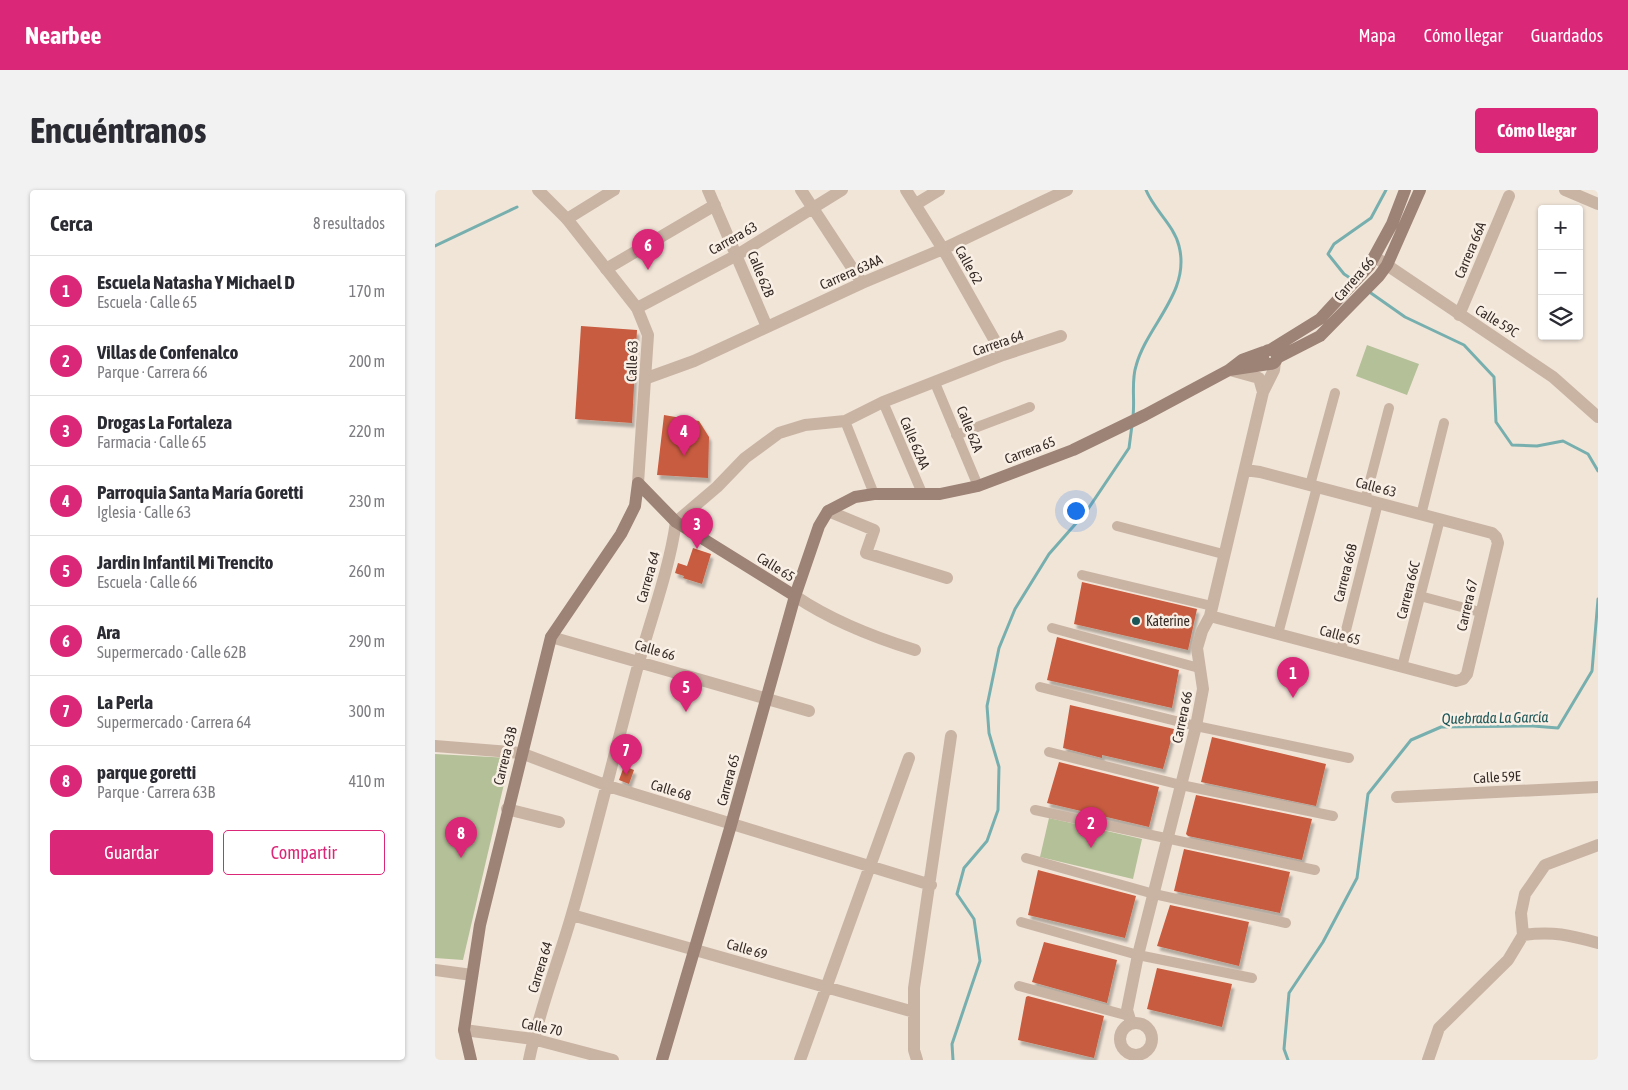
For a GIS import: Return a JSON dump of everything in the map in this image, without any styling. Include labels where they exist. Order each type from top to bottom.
[{"type":"main road","name":"Carrera 66","points":[[1271,357],[1320,319],[1372,261],[1393,224],[1405,190]]},
{"type":"main road","name":"Carrera 66","points":[[1271,357],[1321,336],[1379,276],[1387,265],[1420,190]]},
{"type":"main road","name":"Carrera 65","points":[[662,1060],[731,825],[795,596],[819,526],[828,511],[855,497],[874,494],[941,494],[978,486],[1073,450],[1147,414],[1229,370],[1242,360],[1271,357]]},
{"type":"main road","name":"Calle 65","points":[[638,482],[676,522],[795,596]]},
{"type":"main road","name":"Carrera 63B","points":[[471,1060],[464,1030],[480,925],[507,809],[551,637],[621,534],[635,506],[638,482]]},
{"type":"street","name":"Calle 63","points":[[538,190],[567,219],[637,308],[648,335],[647,378],[638,482]]},
{"type":"street","points":[[567,219],[614,190]]},
{"type":"street","name":"Calle 62B","points":[[708,190],[767,326]]},
{"type":"street","points":[[801,190],[861,283]]},
{"type":"street","name":"Carrera 63","points":[[637,308],[737,254],[814,209],[842,190]]},
{"type":"street","name":"Calle 62","points":[[906,190],[943,249],[1003,355]]},
{"type":"street","points":[[916,204],[939,190]]},
{"type":"street","name":"Carrera 63AA","points":[[647,378],[694,361],[861,283],[943,249],[1067,190]]},
{"type":"street","points":[[1565,190],[1593,198]]},
{"type":"street","name":"Carrera 66A","points":[[1459,315],[1509,196]]},
{"type":"street","points":[[606,269],[715,205]]},
{"type":"street","name":"Calle 59C","points":[[1372,261],[1387,265],[1553,377],[1598,417]]},
{"type":"street","name":"Carrera 64","points":[[529,1060],[533,1039],[572,915],[608,786],[639,661],[673,547],[676,522],[717,487],[745,458],[779,433],[805,425],[845,421],[883,402],[1003,355],[1061,336]]},
{"type":"street","name":"Carrera 66","points":[[1130,1020],[1127,1010],[1138,955],[1197,726],[1203,689],[1197,648],[1202,630],[1211,611],[1263,392],[1274,370],[1271,357]]},
{"type":"street","points":[[1229,370],[1259,378],[1263,392]]},
{"type":"street","name":"Calle 62A","points":[[935,383],[978,486]]},
{"type":"street","points":[[1278,634],[1335,393]]},
{"type":"street","name":"Calle 62AA","points":[[883,402],[922,493]]},
{"type":"street","points":[[956,435],[1030,406]]},
{"type":"street","points":[[1365,500],[1389,408]]},
{"type":"street","points":[[845,421],[874,494]]},
{"type":"street","points":[[1421,515],[1444,423]]},
{"type":"street","name":"Calle 63","points":[[1245,470],[1492,533],[1497,537]]},
{"type":"street","name":"Carrera 66B","points":[[1341,650],[1378,503]]},
{"type":"street","points":[[828,511],[874,530],[866,553],[947,578]]},
{"type":"street","name":"Carrera 66C","points":[[1403,667],[1440,520]]},
{"type":"street","points":[[1117,526],[1223,554]]},
{"type":"street","name":"Carrera 67","points":[[1463,680],[1467,674],[1480,612],[1498,543],[1497,537]]},
{"type":"street","points":[[1082,575],[1211,611]]},
{"type":"street","name":"Calle 65","points":[[795,596],[815,610],[884,640],[915,650]]},
{"type":"street","points":[[1421,596],[1480,612]]},
{"type":"street","name":"Calle 65","points":[[1211,611],[1278,634],[1455,681],[1463,680]]},
{"type":"street","points":[[1051,628],[1199,668]]},
{"type":"street","name":"Calle 66","points":[[551,637],[809,711]]},
{"type":"street","points":[[1040,687],[1197,726],[1349,758]]},
{"type":"street","points":[[917,1060],[914,1050],[914,988],[931,886],[951,736]]},
{"type":"street","name":"Calle 68","points":[[435,746],[521,753],[608,786],[731,825],[869,865],[931,886]]},
{"type":"street","points":[[1049,752],[1181,785],[1333,816]]},
{"type":"street","points":[[800,1060],[909,758]]},
{"type":"street","name":"Calle 59E","points":[[1397,797],[1598,787]]},
{"type":"street","points":[[507,809],[559,822]]},
{"type":"street","points":[[1035,810],[1167,840],[1315,870]]},
{"type":"street","points":[[1427,1060],[1439,1028],[1508,960],[1523,935],[1521,913],[1525,894],[1545,865],[1598,845]]},
{"type":"street","points":[[1026,858],[1154,894],[1285,923]]},
{"type":"street","name":"Calle 69","points":[[572,915],[914,1012]]},
{"type":"street","points":[[1021,922],[1138,955],[1252,978]]},
{"type":"street","points":[[1523,935],[1545,932],[1565,933],[1598,943]]},
{"type":"street","points":[[435,970],[472,975]]},
{"type":"street","points":[[1019,986],[1130,1020]]},
{"type":"street","name":"Calle 70","points":[[464,1030],[533,1039],[613,1060]]},
{"type":"green space","points":[[1367,345],[1419,364],[1407,395],[1356,376]]},
{"type":"green space","points":[[435,754],[510,758],[463,960],[435,958]]},
{"type":"green space","points":[[1049,818],[1142,839],[1133,879],[1040,857]]},
{"type":"building","points":[[581,326],[637,330],[632,423],[575,419]]},
{"type":"building","points":[[664,415],[699,421],[709,437],[708,478],[657,475]]},
{"type":"building","points":[[693,548],[711,554],[702,584],[683,578],[684,576],[675,573],[678,563],[687,566]]},
{"type":"building","points":[[1082,582],[1197,609],[1188,650],[1074,624]]},
{"type":"building","points":[[1057,637],[1179,670],[1172,708],[1047,680]]},
{"type":"building","points":[[1070,705],[1174,729],[1163,769],[1102,755],[1102,758],[1063,748]]},
{"type":"building","points":[[1212,737],[1326,764],[1316,806],[1201,782]]},
{"type":"building","points":[[1059,762],[1159,787],[1149,827],[1047,803]]},
{"type":"building","points":[[624,766],[634,770],[629,784],[619,780]]},
{"type":"building","points":[[1196,795],[1312,819],[1302,860],[1188,836],[1186,834]]},
{"type":"building","points":[[1184,849],[1290,872],[1280,913],[1174,891]]},
{"type":"building","points":[[1038,870],[1136,896],[1125,938],[1028,915]]},
{"type":"building","points":[[1170,905],[1249,922],[1239,966],[1157,946]]},
{"type":"building","points":[[1044,942],[1117,960],[1107,1003],[1032,982]]},
{"type":"building","points":[[1157,968],[1232,984],[1222,1027],[1147,1009]]},
{"type":"building","points":[[1026,997],[1104,1016],[1094,1058],[1018,1040]]},
{"type":"waterway","points":[[1133,416],[1136,366],[1141,351],[1174,293],[1181,263],[1179,246],[1173,231],[1146,190]]},
{"type":"waterway","name":"Quebrada La García","points":[[1353,280],[1344,274],[1328,254],[1334,244],[1371,218],[1386,190]]},
{"type":"waterway","points":[[435,246],[517,207]]},
{"type":"waterway","name":"Quebrada La García","points":[[1368,291],[1405,317],[1464,345],[1494,377],[1496,422],[1512,445],[1537,446],[1563,441],[1588,454],[1598,471]]},
{"type":"waterway","points":[[953,1060],[952,1044],[980,961],[974,919],[957,894],[964,868],[987,841],[998,810],[999,767],[989,733],[987,706],[999,648],[1015,609],[1049,554],[1086,512],[1129,448],[1132,425]]},
{"type":"waterway","name":"Quebrada La García","points":[[1288,1060],[1284,1049],[1289,993],[1323,942],[1357,878],[1368,794],[1411,740],[1441,727],[1533,726],[1558,728],[1592,671],[1598,599]]},
{"type":"place","name":"Ara","points":[[648,270]]},
{"type":"place","name":"Parroquia Santa María Goretti","points":[[684,456]]},
{"type":"place","name":"Drogas La Fortaleza","points":[[697,549]]},
{"type":"place","name":"Katerine","points":[[1136,621]]},
{"type":"place","name":"Escuela Natasha Y Michael D","points":[[1293,698]]},
{"type":"place","name":"Jardin Infantil Mi Trencito","points":[[686,712]]},
{"type":"place","name":"La Perla","points":[[626,775]]},
{"type":"place","name":"Villas de Confenalco","points":[[1091,848]]},
{"type":"place","name":"parque goretti","points":[[461,858]]}]
